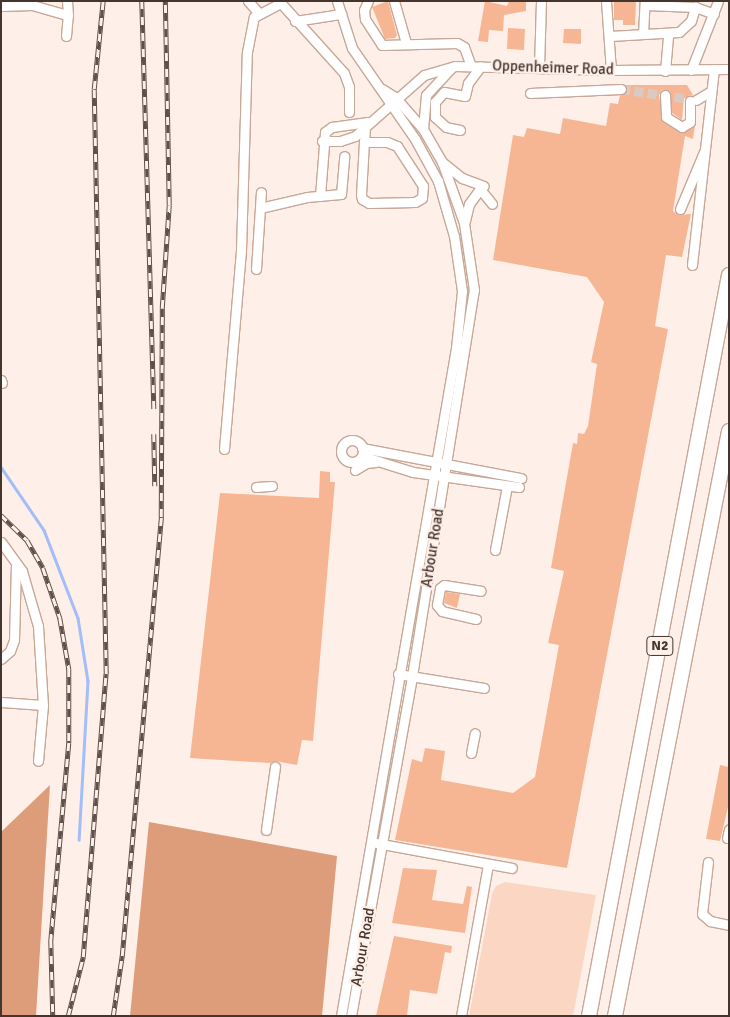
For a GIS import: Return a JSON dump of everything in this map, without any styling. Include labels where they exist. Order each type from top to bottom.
[{"type":"highway","name":"N2","points":[[589,1016],[729,275]]},
{"type":"highway","name":"N2","points":[[615,1016],[729,431]]},
{"type":"street","points":[[66,36],[67,1]]},
{"type":"street","points":[[248,1],[258,12]]},
{"type":"street","points":[[337,1],[352,48],[392,100]]},
{"type":"street","points":[[368,1],[364,10],[365,19],[378,42],[385,46],[406,43],[457,42],[464,47],[476,66],[468,83],[465,96],[444,92],[435,102],[435,117],[446,127],[460,130]]},
{"type":"street","points":[[394,1],[406,43]]},
{"type":"street","points":[[539,68],[541,1]]},
{"type":"street","points":[[606,1],[611,70]]},
{"type":"street","points":[[691,70],[709,9],[718,1]]},
{"type":"street","points":[[224,449],[236,331],[247,52],[250,24],[258,12],[279,2],[344,73],[349,87],[349,112]]},
{"type":"street","points":[[643,34],[649,3],[709,9]]},
{"type":"street","points":[[1,6],[32,5],[68,15]]},
{"type":"street","points":[[610,36],[668,34],[686,27],[695,7]]},
{"type":"street","points":[[295,21],[341,14]]},
{"type":"street","points":[[665,71],[668,34]]},
{"type":"street","points":[[423,130],[426,95],[434,83],[455,66]]},
{"type":"street","name":"Oppenheimer Road","points":[[322,141],[348,139],[424,75],[455,66],[665,71],[729,69]]},
{"type":"street","points":[[692,265],[714,70]]},
{"type":"street","points":[[530,93],[620,89]]},
{"type":"street","points":[[665,95],[666,118],[682,127],[690,122],[693,101],[711,91]]},
{"type":"street","name":"Arbour Road","points":[[351,1016],[412,676],[474,297],[473,268],[464,223],[442,162],[423,130],[392,100]]},
{"type":"street","name":"Arbour Road","points":[[341,1016],[434,463],[462,310],[461,273],[438,181],[392,100]]},
{"type":"street","points":[[320,196],[322,141],[325,132],[332,127],[367,124],[364,142],[364,200],[415,202],[422,198],[423,186],[397,146],[387,142],[364,142]]},
{"type":"street","points":[[680,209],[694,169],[705,150]]},
{"type":"street","points":[[260,208],[320,196],[336,196],[343,191],[344,156]]},
{"type":"street","points":[[442,162],[462,178],[481,188],[492,204]]},
{"type":"street","points":[[464,223],[469,204],[481,188]]},
{"type":"street","points":[[256,269],[261,192]]},
{"type":"street","points":[[241,230],[258,233]]},
{"type":"street","points":[[362,452],[448,465],[520,483],[508,486],[432,475],[381,462],[362,452]]},
{"type":"street","points":[[356,470],[366,463],[381,462]]},
{"type":"street","points":[[256,487],[272,486]]},
{"type":"street","points":[[495,550],[508,486]]},
{"type":"street","points":[[1,542],[16,560],[29,588],[38,626],[43,705],[38,761]]},
{"type":"street","points":[[1,659],[10,651],[14,640],[16,560]]},
{"type":"street","points":[[476,619],[442,612],[437,605],[440,588],[444,585],[481,591]]},
{"type":"street","points":[[398,674],[484,688]]},
{"type":"street","points":[[1,702],[43,705]]},
{"type":"street","points":[[471,753],[475,732]]},
{"type":"street","points":[[266,830],[275,767]]},
{"type":"street","points":[[371,842],[512,868]]},
{"type":"street","points":[[708,862],[702,914],[710,922],[729,925]]},
{"type":"street","points":[[461,1016],[488,864]]},
{"type":"shaded area","points":[[50,785],[36,1016],[1,1016],[1,832]]},
{"type":"shaded area","points":[[149,822],[337,856],[322,1016],[130,1016]]},
{"type":"shaded area","points":[[505,882],[596,895],[573,1016],[469,1016],[492,894],[496,886]]},
{"type":"building","points":[[388,1],[397,35],[395,38],[385,39],[372,7]]},
{"type":"building","points":[[485,1],[507,6],[509,1],[526,1],[526,11],[504,15],[503,31],[489,30],[488,42],[478,41]]},
{"type":"building","points":[[614,1],[636,1],[635,25],[623,25],[623,20],[614,20]]},
{"type":"building","points":[[508,28],[525,29],[524,50],[507,49]]},
{"type":"building","points":[[564,29],[581,29],[581,44],[563,43]]},
{"type":"building","points":[[625,85],[687,85],[693,95],[684,98],[682,120],[672,113],[670,91],[662,90],[659,95],[663,122],[681,133],[695,125],[693,139],[685,136],[673,211],[678,215],[691,214],[682,257],[666,255],[655,326],[668,329],[567,868],[395,840],[412,759],[422,762],[425,748],[445,751],[441,780],[513,793],[535,777],[559,645],[548,643],[564,571],[551,568],[573,443],[577,444],[578,433],[584,434],[588,426],[597,364],[591,362],[604,302],[587,277],[493,260],[513,135],[524,137],[527,128],[560,134],[563,118],[606,126],[610,103],[618,104],[620,95],[627,91]]},
{"type":"building","points":[[320,471],[330,472],[330,482],[335,482],[313,741],[302,740],[297,765],[275,761],[270,763],[190,758],[220,493],[319,498]]},
{"type":"building","points":[[446,592],[460,594],[457,608],[444,603]]},
{"type":"building","points":[[720,765],[729,767],[729,803],[720,841],[706,839]]},
{"type":"building","points":[[403,868],[437,870],[432,900],[463,904],[467,886],[472,887],[465,933],[392,923]]},
{"type":"building","points":[[394,936],[452,946],[451,953],[445,952],[437,994],[410,990],[407,1016],[376,1016]]},
{"type":"waterway","points":[[1,467],[44,530],[78,618],[88,681],[79,840]]},
{"type":"tunnel","points":[[621,89],[696,100]]},
{"type":"railway","points":[[68,1016],[83,957],[106,674],[94,89],[103,1]]},
{"type":"railway","points":[[142,1],[154,409]]},
{"type":"railway","points":[[113,1016],[122,956],[161,517],[162,308],[169,205],[165,1]]},
{"type":"railway","points":[[154,434],[155,486]]},
{"type":"railway","points":[[1,515],[27,540],[43,568],[60,618],[69,669],[69,743],[51,940],[53,1016]]}]
